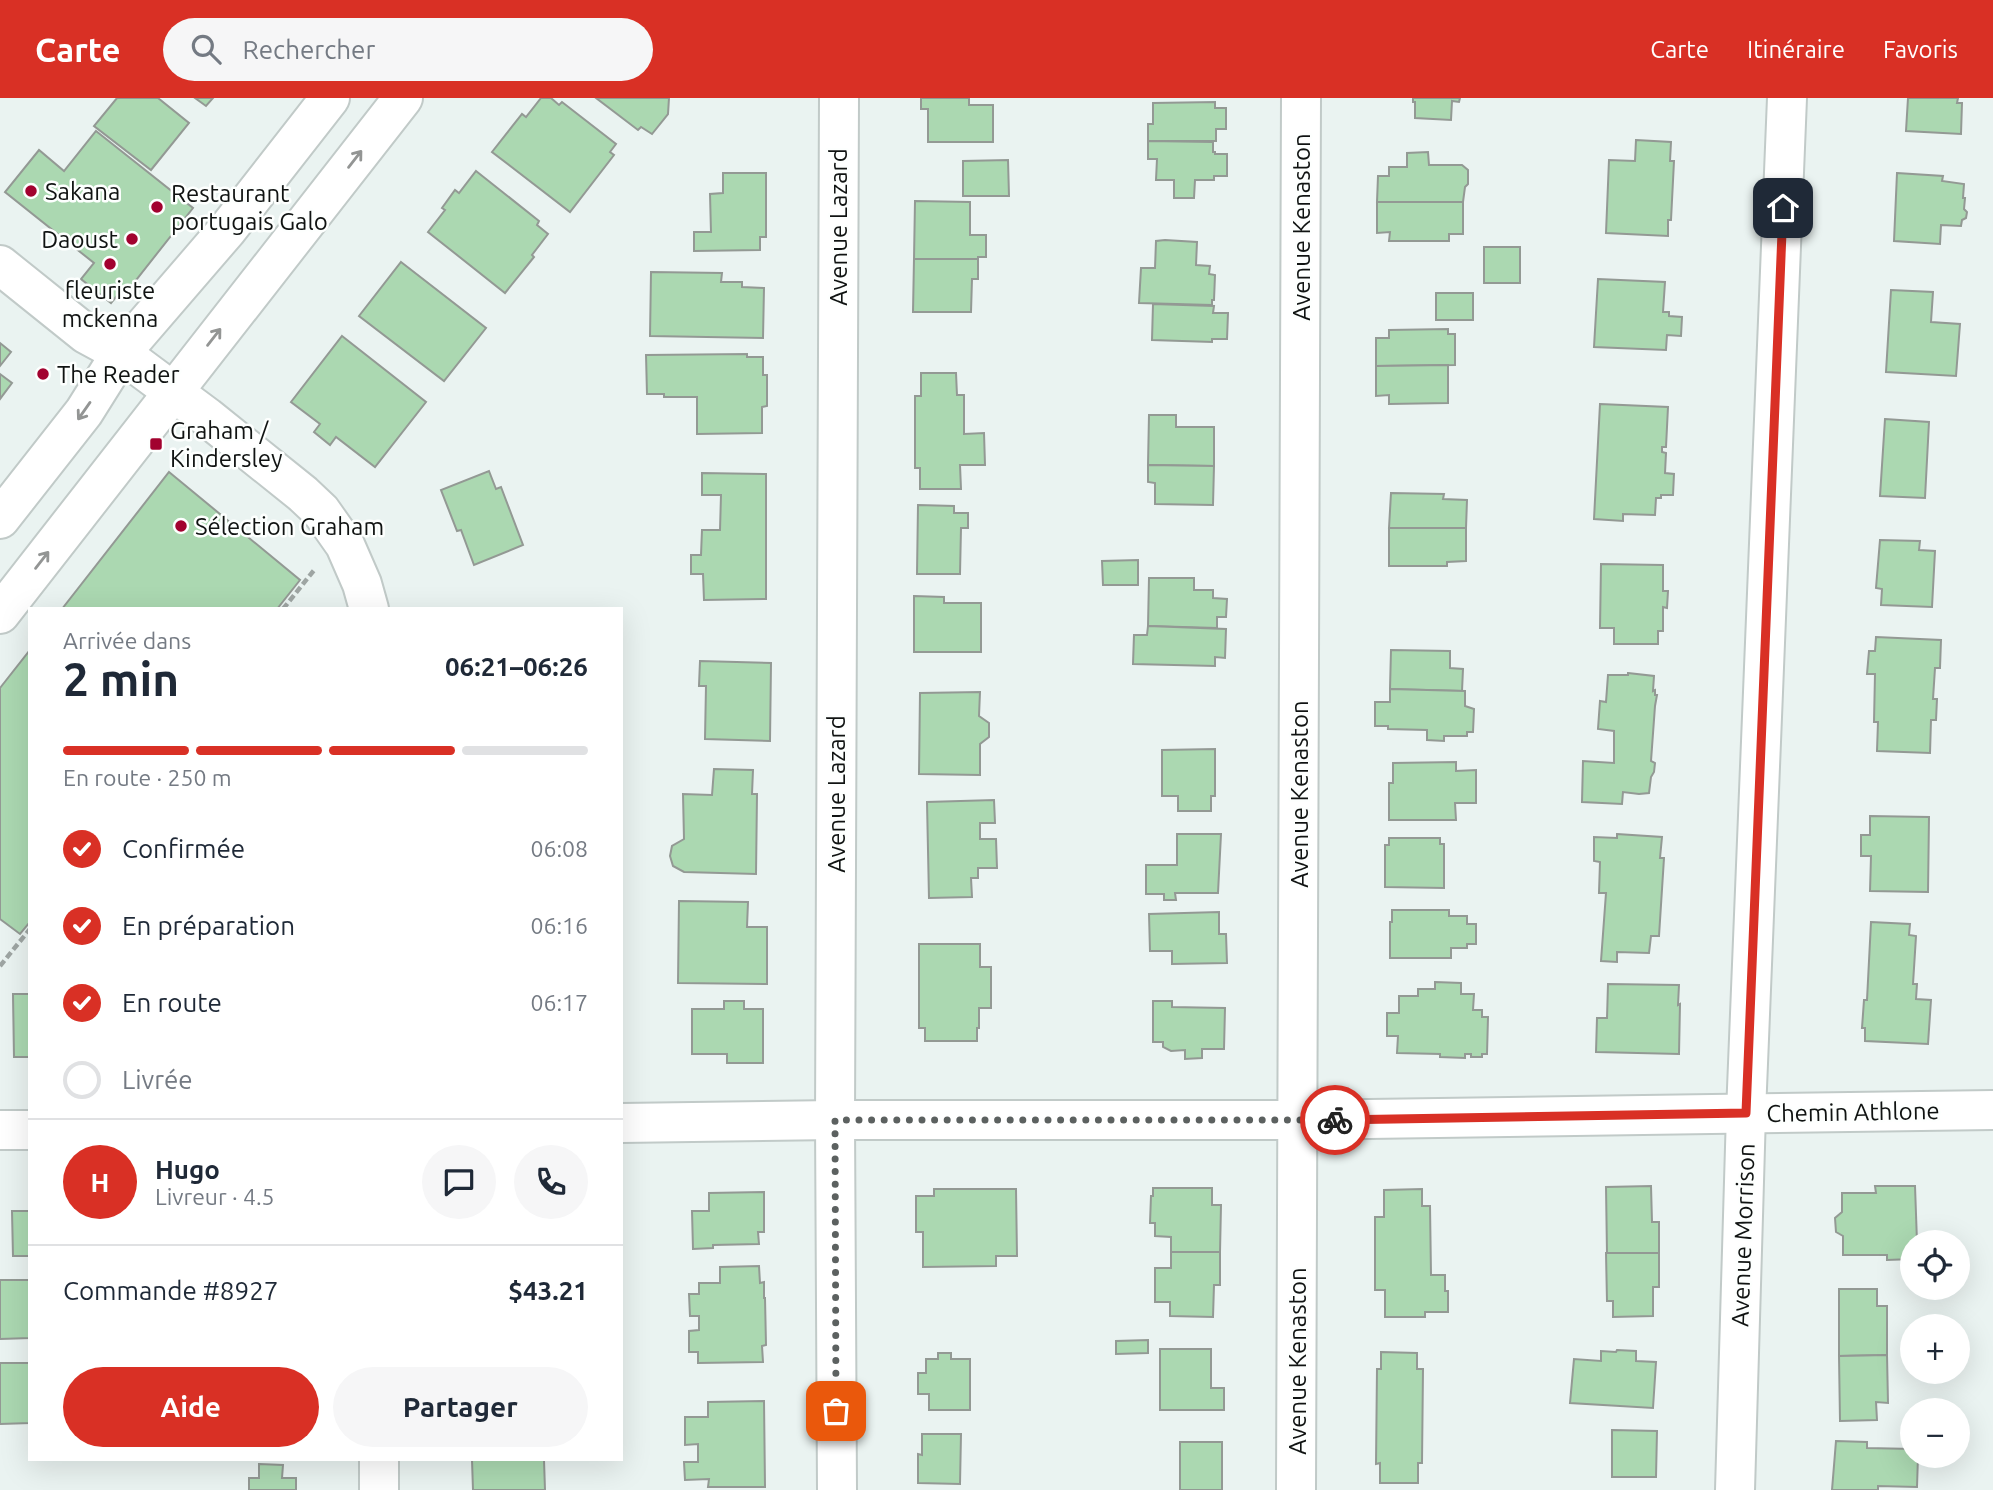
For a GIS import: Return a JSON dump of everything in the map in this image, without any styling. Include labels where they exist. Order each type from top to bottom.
[{"type":"street","points":[[0,519],[84,412],[121,353],[228,230],[330,98]]},
{"type":"street","points":[[0,614],[403,98]]},
{"type":"street","name":"Avenue Lazard","points":[[837,1490],[835,1120],[839,98]]},
{"type":"street","name":"Avenue Kenaston","points":[[1296,1490],[1301,98]]},
{"type":"street","name":"Avenue Morrison","points":[[1735,1490],[1746,1113],[1787,98]]},
{"type":"street","points":[[0,265],[86,334],[121,353],[172,391],[288,481],[321,511],[350,555],[368,607]]},
{"type":"street","name":"Chemin Athlone","points":[[623,1123],[1298,1120],[1993,1110]]},
{"type":"street","points":[[0,1130],[28,1130]]},
{"type":"street","points":[[379,1461],[379,1490]]},
{"type":"path","points":[[285,607],[320,563]]},
{"type":"path","points":[[0,966],[28,931]]},
{"type":"building","points":[[117,98],[158,98],[189,123],[151,170],[94,126]]},
{"type":"building","points":[[195,98],[213,98],[206,106]]},
{"type":"building","points":[[541,98],[551,98],[559,105],[562,102],[616,144],[610,152],[614,155],[570,212],[492,152],[522,114],[526,117]]},
{"type":"building","points":[[596,98],[669,98],[668,114],[652,134],[641,127],[638,130]]},
{"type":"building","points":[[921,98],[969,98],[969,105],[993,105],[993,142],[928,142],[928,109],[921,109]]},
{"type":"building","points":[[1413,98],[1460,98],[1459,102],[1452,101],[1451,120],[1415,118]]},
{"type":"building","points":[[1908,98],[1958,98],[1957,103],[1962,103],[1961,134],[1906,131]]},
{"type":"building","points":[[1215,102],[1215,108],[1226,108],[1226,129],[1216,129],[1216,141],[1148,141],[1148,124],[1153,124],[1153,103]]},
{"type":"building","points":[[96,131],[193,208],[129,289],[125,286],[111,303],[81,279],[94,263],[5,192],[39,150],[64,171]]},
{"type":"building","points":[[1636,140],[1671,142],[1670,161],[1674,161],[1668,236],[1606,233],[1609,160],[1635,161]]},
{"type":"building","points":[[1148,141],[1213,142],[1215,154],[1227,154],[1227,176],[1214,176],[1214,180],[1195,180],[1194,198],[1174,198],[1174,180],[1156,180],[1157,159],[1148,159]]},
{"type":"building","points":[[1428,152],[1429,165],[1462,165],[1468,170],[1468,184],[1463,202],[1377,202],[1378,176],[1389,176],[1389,167],[1407,167],[1407,153]]},
{"type":"building","points":[[1008,160],[1009,196],[963,196],[963,161]]},
{"type":"building","points":[[476,171],[539,221],[537,225],[548,234],[532,255],[534,257],[505,293],[428,232],[445,210],[442,208],[455,190],[459,193]]},
{"type":"building","points":[[723,173],[766,173],[766,237],[760,237],[760,250],[694,251],[694,232],[711,232],[710,194],[723,193]]},
{"type":"building","points":[[1897,173],[1943,176],[1942,181],[1964,184],[1964,209],[1967,212],[1961,226],[1941,225],[1940,244],[1894,241]]},
{"type":"building","points":[[915,201],[970,202],[970,235],[986,235],[986,257],[914,259]]},
{"type":"building","points":[[1377,202],[1463,202],[1463,234],[1449,234],[1449,241],[1389,241],[1390,232],[1377,233]]},
{"type":"building","points":[[1156,241],[1197,242],[1196,265],[1210,266],[1209,274],[1215,275],[1212,305],[1139,303],[1141,268],[1155,268]]},
{"type":"building","points":[[1484,247],[1520,247],[1520,283],[1484,283]]},
{"type":"building","points":[[914,259],[978,259],[978,279],[972,279],[971,312],[913,312]]},
{"type":"building","points":[[401,262],[486,328],[444,381],[359,316]]},
{"type":"building","points":[[651,272],[722,273],[721,282],[742,282],[742,287],[764,288],[763,338],[650,336]]},
{"type":"building","points":[[1598,279],[1665,282],[1663,312],[1669,312],[1669,316],[1682,317],[1681,336],[1667,335],[1666,350],[1594,347]]},
{"type":"building","points":[[1891,290],[1933,292],[1931,322],[1960,324],[1956,376],[1886,372]]},
{"type":"building","points":[[1436,293],[1473,293],[1473,320],[1436,320]]},
{"type":"building","points":[[1153,304],[1214,306],[1213,313],[1228,313],[1227,339],[1212,339],[1212,342],[1152,340]]},
{"type":"building","points":[[1448,329],[1448,334],[1455,334],[1455,365],[1376,366],[1376,338],[1389,338],[1389,330]]},
{"type":"building","points":[[342,336],[426,402],[375,467],[336,437],[330,445],[314,432],[320,424],[291,402]]},
{"type":"building","points":[[0,343],[11,352],[0,366]]},
{"type":"building","points":[[747,354],[747,357],[763,357],[763,375],[767,375],[767,406],[762,407],[762,433],[697,434],[697,397],[647,394],[646,355]]},
{"type":"building","points":[[1448,365],[1448,403],[1389,404],[1389,395],[1376,396],[1376,366]]},
{"type":"building","points":[[921,373],[956,373],[957,395],[964,395],[964,434],[984,433],[985,465],[960,465],[961,489],[920,489],[920,468],[915,468],[915,396],[921,396]]},
{"type":"building","points":[[0,374],[12,383],[0,399]]},
{"type":"building","points":[[1600,404],[1668,407],[1666,447],[1662,447],[1662,452],[1666,453],[1665,473],[1674,474],[1673,495],[1656,498],[1655,515],[1623,514],[1623,521],[1594,519]]},
{"type":"building","points":[[1149,415],[1176,415],[1176,427],[1214,427],[1214,466],[1148,465]]},
{"type":"building","points":[[1885,419],[1929,422],[1925,498],[1880,496]]},
{"type":"building","points":[[1148,465],[1214,466],[1213,505],[1155,504],[1155,483],[1148,482]]},
{"type":"building","points":[[489,471],[496,489],[501,487],[523,545],[474,565],[461,530],[457,531],[441,490]]},
{"type":"building","name":"Sélection Graham","points":[[169,472],[300,580],[279,607],[64,607]]},
{"type":"building","points":[[702,473],[766,474],[766,599],[704,600],[703,574],[691,574],[691,555],[701,555],[702,530],[720,530],[721,495],[702,495]]},
{"type":"building","points":[[1391,493],[1444,494],[1443,499],[1467,500],[1466,528],[1389,528]]},
{"type":"building","points":[[918,505],[954,506],[954,513],[968,513],[968,528],[961,528],[960,574],[917,574]]},
{"type":"building","points":[[1389,528],[1466,528],[1466,561],[1447,562],[1447,566],[1389,566]]},
{"type":"building","points":[[1880,540],[1920,541],[1919,550],[1935,551],[1932,607],[1881,605],[1882,589],[1876,588]]},
{"type":"building","points":[[1138,560],[1138,585],[1103,585],[1102,561]]},
{"type":"building","points":[[1601,564],[1663,565],[1663,591],[1668,591],[1667,608],[1663,607],[1663,631],[1658,631],[1658,644],[1614,644],[1614,628],[1600,628]]},
{"type":"building","points":[[1149,578],[1194,578],[1194,590],[1213,590],[1213,598],[1227,599],[1226,617],[1217,617],[1217,628],[1148,626]]},
{"type":"building","points":[[914,596],[944,597],[944,603],[981,603],[981,652],[914,652]]},
{"type":"building","points":[[1148,626],[1226,629],[1225,658],[1215,657],[1215,666],[1133,664],[1134,635],[1147,635]]},
{"type":"building","points":[[1876,637],[1941,640],[1940,668],[1935,668],[1933,699],[1937,699],[1936,720],[1931,720],[1930,753],[1877,751],[1878,722],[1874,722],[1875,674],[1867,674],[1869,651],[1875,651]]},
{"type":"building","points":[[1391,650],[1450,651],[1450,668],[1463,669],[1462,691],[1390,689]]},
{"type":"building","points":[[28,653],[28,924],[20,934],[0,919],[0,688]]},
{"type":"building","points":[[700,661],[771,663],[770,741],[705,739],[706,686],[699,686]]},
{"type":"building","points":[[1628,673],[1654,676],[1653,691],[1655,690],[1657,695],[1651,761],[1655,763],[1649,793],[1623,792],[1622,804],[1582,802],[1583,761],[1614,763],[1614,731],[1598,729],[1600,701],[1606,702],[1608,675]]},
{"type":"building","points":[[1390,689],[1465,691],[1465,706],[1474,709],[1473,732],[1467,732],[1467,736],[1444,736],[1444,741],[1427,740],[1427,730],[1375,726],[1375,702],[1390,702]]},
{"type":"building","points":[[980,692],[979,716],[989,723],[989,737],[980,744],[980,775],[919,774],[920,693]]},
{"type":"building","points":[[1215,749],[1215,796],[1211,796],[1211,811],[1178,811],[1178,796],[1162,796],[1162,750]]},
{"type":"building","points":[[1456,762],[1456,771],[1476,770],[1476,803],[1455,803],[1456,820],[1389,820],[1389,783],[1393,783],[1393,763]]},
{"type":"building","points":[[714,769],[753,770],[752,794],[757,794],[756,874],[684,872],[673,866],[670,856],[672,846],[684,839],[683,794],[712,795]]},
{"type":"building","points":[[994,800],[995,823],[980,823],[980,839],[996,839],[997,868],[978,868],[978,878],[971,878],[972,897],[929,898],[927,802]]},
{"type":"building","points":[[1870,816],[1929,817],[1928,892],[1870,891],[1871,856],[1861,856],[1861,835],[1870,835]]},
{"type":"building","points":[[1177,834],[1221,834],[1218,893],[1175,893],[1176,900],[1164,900],[1164,894],[1146,894],[1146,865],[1177,865]]},
{"type":"building","points":[[1617,834],[1662,837],[1660,858],[1664,858],[1659,936],[1651,936],[1649,953],[1617,952],[1617,962],[1601,961],[1606,893],[1599,893],[1600,862],[1594,861],[1594,837],[1617,838]]},
{"type":"building","points":[[1389,838],[1440,838],[1440,844],[1444,844],[1444,888],[1385,887],[1385,845],[1389,845]]},
{"type":"building","points":[[679,901],[748,902],[747,927],[767,927],[767,984],[678,983]]},
{"type":"building","points":[[1392,910],[1449,910],[1449,916],[1467,916],[1467,924],[1476,924],[1476,944],[1467,944],[1467,948],[1451,948],[1451,958],[1390,958]]},
{"type":"building","points":[[1219,912],[1219,934],[1226,934],[1227,963],[1172,964],[1172,951],[1150,951],[1149,914]]},
{"type":"building","points":[[1871,922],[1910,924],[1909,935],[1916,936],[1913,984],[1917,984],[1916,999],[1931,1000],[1928,1044],[1865,1041],[1865,1028],[1862,1028],[1864,1000],[1867,1000]]},
{"type":"building","points":[[919,944],[980,944],[980,967],[991,967],[991,1008],[979,1008],[977,1041],[925,1041],[925,1028],[919,1028]]},
{"type":"building","points":[[1435,982],[1461,983],[1461,994],[1474,994],[1473,1010],[1482,1010],[1482,1017],[1488,1017],[1487,1054],[1471,1057],[1471,1054],[1465,1054],[1465,1058],[1440,1057],[1440,1054],[1397,1053],[1398,1036],[1387,1036],[1387,1013],[1399,1013],[1399,996],[1418,996],[1418,989],[1435,989]]},
{"type":"building","points":[[1608,984],[1679,985],[1679,1054],[1596,1052],[1597,1018],[1607,1018]]},
{"type":"building","points":[[13,994],[28,994],[28,1057],[14,1057]]},
{"type":"building","points":[[724,1001],[744,1001],[744,1009],[763,1009],[763,1063],[727,1063],[727,1054],[692,1054],[692,1009],[724,1009]]},
{"type":"building","points":[[1153,1001],[1172,1001],[1172,1007],[1225,1008],[1224,1049],[1202,1049],[1202,1058],[1185,1059],[1185,1050],[1171,1051],[1163,1047],[1163,1042],[1153,1042]]},
{"type":"building","points":[[1651,1186],[1652,1222],[1659,1222],[1659,1253],[1607,1253],[1606,1187]]},
{"type":"building","points":[[1875,1186],[1915,1186],[1917,1230],[1900,1230],[1900,1260],[1887,1260],[1887,1255],[1843,1255],[1843,1236],[1836,1232],[1835,1218],[1842,1212],[1842,1193],[1876,1193]]},
{"type":"building","points":[[1153,1188],[1212,1188],[1212,1205],[1221,1205],[1220,1252],[1171,1252],[1171,1237],[1155,1236],[1155,1223],[1150,1223]]},
{"type":"building","points":[[934,1189],[1016,1189],[1017,1256],[996,1256],[996,1266],[923,1267],[923,1232],[916,1232],[916,1196],[934,1196]]},
{"type":"building","points":[[1422,1189],[1422,1206],[1430,1206],[1431,1275],[1445,1275],[1448,1312],[1425,1312],[1425,1317],[1385,1317],[1385,1290],[1375,1290],[1375,1217],[1384,1217],[1384,1190]]},
{"type":"building","points":[[764,1192],[764,1232],[758,1232],[759,1244],[713,1245],[713,1248],[693,1249],[692,1211],[709,1211],[709,1193]]},
{"type":"building","points":[[12,1211],[28,1211],[28,1256],[13,1256]]},
{"type":"building","points":[[1171,1252],[1220,1252],[1220,1285],[1214,1285],[1213,1317],[1170,1316],[1170,1302],[1155,1302],[1155,1268],[1171,1268]]},
{"type":"building","points":[[1606,1253],[1659,1253],[1659,1287],[1653,1287],[1653,1316],[1613,1317],[1613,1301],[1607,1301]]},
{"type":"building","points":[[759,1266],[760,1283],[764,1282],[765,1298],[766,1345],[762,1346],[763,1362],[698,1363],[698,1352],[689,1352],[689,1331],[699,1330],[699,1316],[690,1316],[689,1294],[699,1294],[699,1283],[720,1283],[720,1267]]},
{"type":"building","points":[[0,1280],[28,1280],[28,1338],[0,1339]]},
{"type":"building","points":[[1839,1289],[1877,1289],[1877,1306],[1887,1306],[1887,1355],[1839,1356]]},
{"type":"building","points":[[1148,1340],[1148,1353],[1116,1354],[1116,1341]]},
{"type":"building","points":[[1160,1349],[1211,1349],[1211,1388],[1224,1388],[1224,1410],[1160,1410]]},
{"type":"building","points":[[1601,1351],[1636,1351],[1636,1361],[1656,1362],[1653,1408],[1570,1403],[1574,1359],[1601,1361]]},
{"type":"building","points":[[1381,1352],[1417,1353],[1417,1369],[1423,1369],[1422,1463],[1418,1463],[1418,1483],[1380,1483],[1380,1463],[1376,1464],[1377,1369],[1381,1369]]},
{"type":"building","points":[[938,1353],[951,1353],[951,1359],[970,1359],[970,1410],[929,1410],[929,1394],[918,1394],[918,1373],[926,1373],[926,1359],[938,1359]]},
{"type":"building","points":[[1887,1355],[1888,1403],[1876,1402],[1877,1420],[1840,1421],[1839,1356]]},
{"type":"building","points":[[0,1363],[28,1363],[28,1423],[0,1424]]},
{"type":"building","points":[[764,1401],[765,1487],[708,1487],[709,1479],[685,1480],[684,1462],[698,1462],[698,1444],[685,1445],[685,1417],[708,1417],[708,1402]]},
{"type":"building","points":[[1612,1430],[1657,1431],[1656,1477],[1612,1477]]},
{"type":"building","points":[[922,1434],[961,1434],[960,1484],[918,1483],[918,1454],[922,1455]]},
{"type":"building","points":[[1836,1441],[1867,1442],[1867,1448],[1900,1449],[1900,1468],[1918,1468],[1917,1487],[1878,1486],[1878,1490],[1832,1490]]},
{"type":"building","points":[[1180,1442],[1222,1442],[1222,1490],[1180,1490]]},
{"type":"building","points":[[472,1461],[544,1461],[545,1490],[473,1490]]},
{"type":"building","points":[[259,1464],[283,1465],[282,1478],[296,1478],[296,1490],[249,1490],[249,1478],[259,1478]]},
{"type":"way so far","points":[[836,1411],[835,1120],[1335,1120]]},
{"type":"place","name":"Sakana","points":[[31,191]]},
{"type":"place","name":"Restaurant portugais Galo","points":[[157,207]]},
{"type":"place","name":"Daoust","points":[[132,239]]},
{"type":"place","name":"fleuriste mckenna","points":[[110,264]]},
{"type":"place","name":"The Reader","points":[[43,374]]},
{"type":"place","name":"Graham / Kindersley","points":[[156,444]]},
{"type":"place","name":"Sélection Graham","points":[[181,526]]},
{"type":"route","points":[[1335,1120],[1746,1113],[1783,208]]}]
